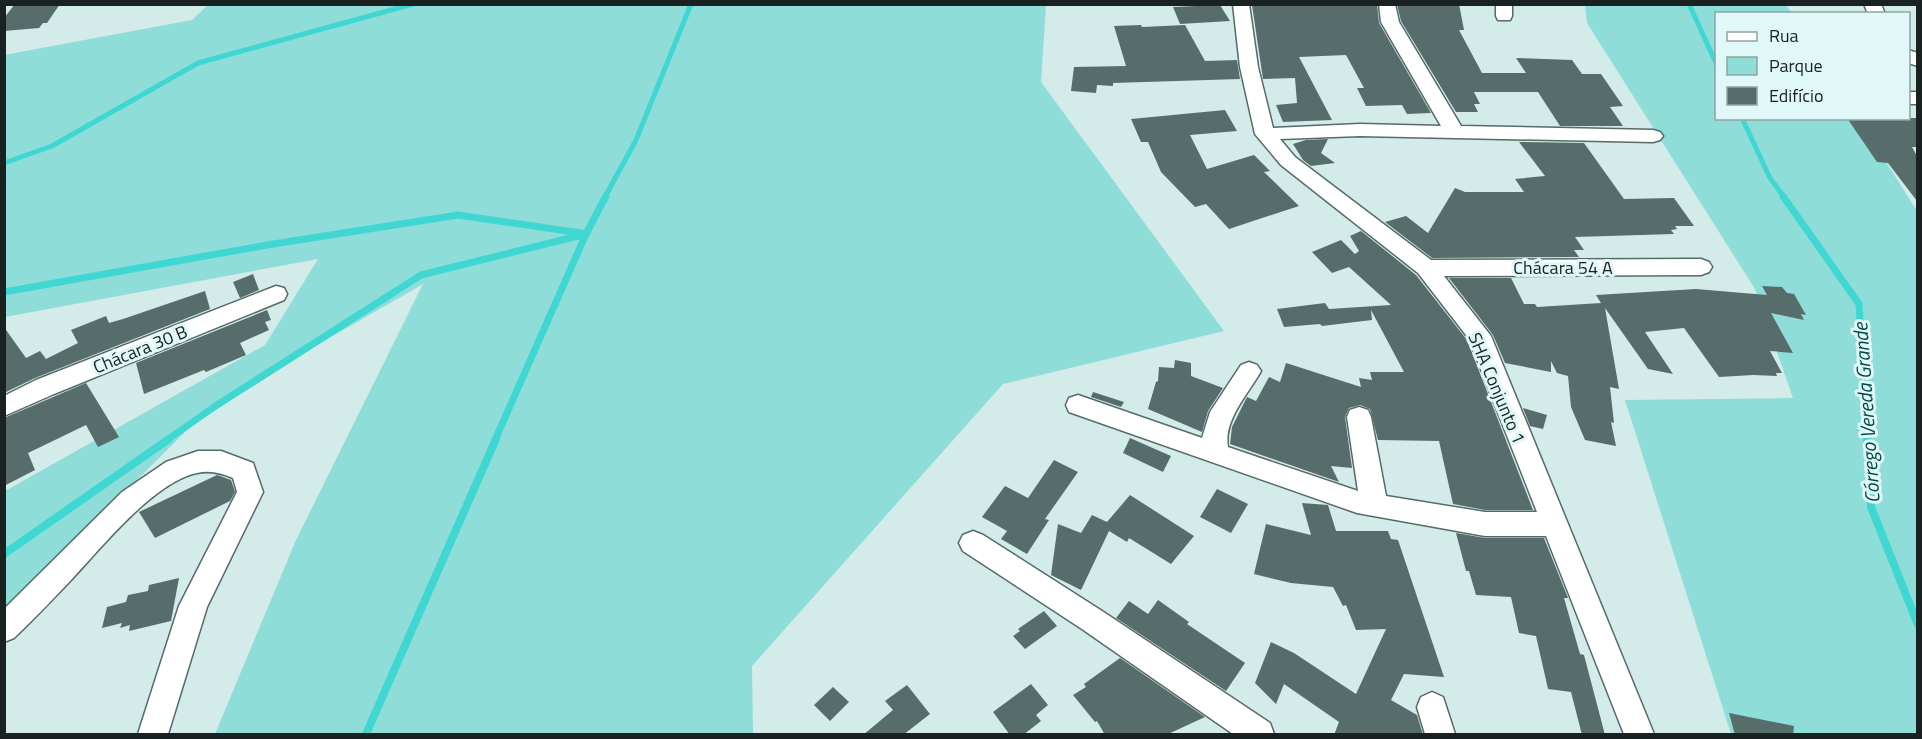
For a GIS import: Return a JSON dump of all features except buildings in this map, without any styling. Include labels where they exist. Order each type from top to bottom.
[{"type":"street","name":"SHA Conjunto 1","points":[[1241,4],[1249,67],[1265,134],[1288,161],[1425,268],[1479,336],[1639,735]]},
{"type":"street","points":[[1387,4],[1390,22],[1454,131]]},
{"type":"street","points":[[1265,134],[1360,130],[1653,136]]},
{"type":"street","name":"Chácara 54 A","points":[[1425,268],[1701,267]]},
{"type":"street","name":"Chácara 30 B","points":[[4,407],[45,387],[276,294]]},
{"type":"street","points":[[1217,455],[1214,440],[1219,419],[1249,371]]},
{"type":"street","points":[[1078,405],[1217,455],[1374,506],[1485,524],[1554,524]]},
{"type":"street","points":[[1359,417],[1374,506]]},
{"type":"street","points":[[4,629],[136,494],[171,471],[201,461],[230,462],[244,471],[250,492],[193,606],[153,735]]},
{"type":"street","points":[[973,543],[1101,626],[1259,735]]},
{"type":"green space","points":[[209,4],[1046,5],[1041,82],[1224,331],[1003,384],[752,666],[753,734],[215,734],[296,540],[423,284],[210,407],[5,612],[5,491],[265,345],[318,259],[5,317],[4,55],[192,20]]},
{"type":"green space","points":[[1585,5],[1786,5],[1791,12],[1715,12],[1715,120],[1860,120],[1917,211],[1917,734],[1731,734],[1625,400],[1793,398],[1755,289],[1587,23]]},
{"type":"waterway","points":[[4,163],[52,146],[198,63],[413,4]]},
{"type":"waterway","points":[[605,197],[636,140],[691,4]]},
{"type":"waterway","name":"Córrego Vereda Grande","points":[[1689,4],[1715,61]]},
{"type":"waterway","name":"Córrego Vereda Grande","points":[[1743,120],[1770,178],[1784,197]]},
{"type":"waterway","points":[[586,234],[606,196]]},
{"type":"waterway","name":"Córrego Vereda Grande","points":[[1783,196],[1859,304],[1867,440]]},
{"type":"waterway","points":[[4,292],[267,245],[458,215],[581,233]]},
{"type":"waterway","points":[[167,440],[214,407],[421,275],[586,234]]},
{"type":"waterway","points":[[495,440],[586,234]]},
{"type":"waterway","points":[[4,554],[169,439]]},
{"type":"waterway","points":[[366,734],[496,439]]},
{"type":"waterway","name":"Córrego Vereda Grande","points":[[1867,439],[1871,507],[1918,625]]}]
